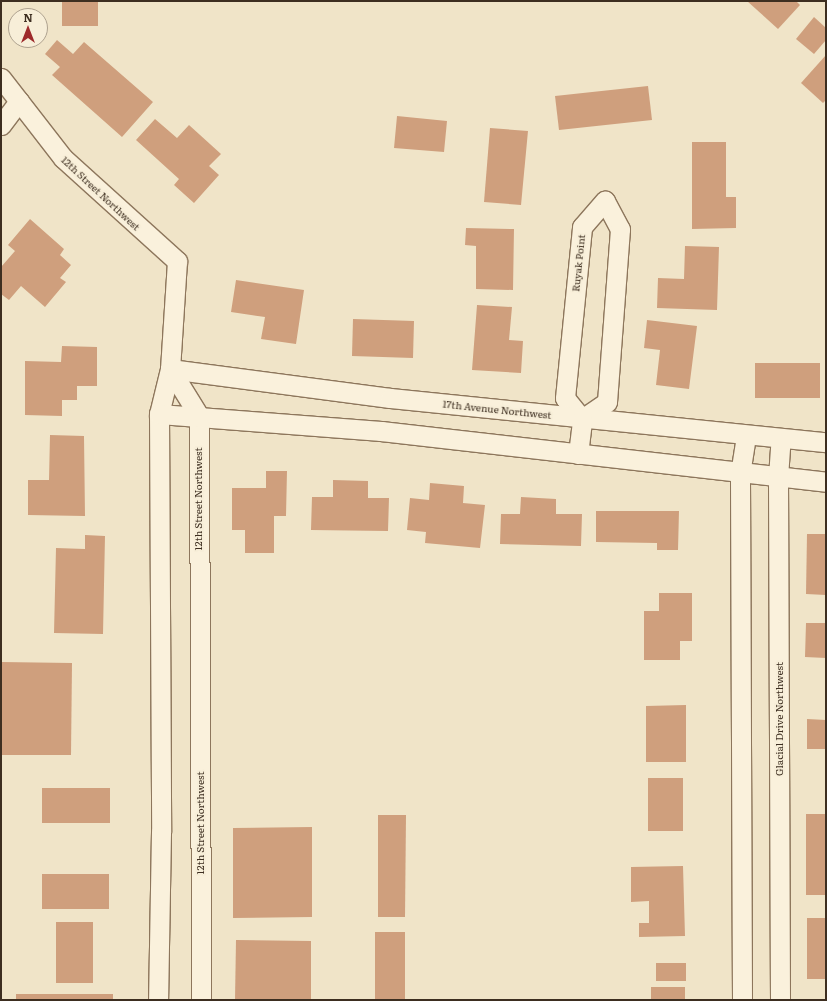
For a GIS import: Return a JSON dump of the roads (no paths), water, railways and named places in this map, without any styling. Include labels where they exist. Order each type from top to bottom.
[{"type":"street","name":"12th Street Northwest","points":[[1,78],[63,158],[176,261],[170,369]]},
{"type":"street","points":[[1,125],[19,101]]},
{"type":"street","name":"Ruyak Point","points":[[605,201],[620,229],[606,402],[582,419],[565,398],[582,227],[605,201]]},
{"type":"street","points":[[158,1000],[161,832],[159,414],[170,369]]},
{"type":"street","points":[[170,369],[198,416]]},
{"type":"street","name":"17th Avenue Northwest","points":[[170,369],[582,419],[826,442]]},
{"type":"street","points":[[159,414],[381,431],[740,474],[826,482]]},
{"type":"street","name":"12th Street Northwest","points":[[198,416],[201,1000]]},
{"type":"street","points":[[578,454],[582,419]]},
{"type":"street","points":[[742,1000],[740,474],[746,434]]},
{"type":"street","name":"Glacial Drive Northwest","points":[[780,1000],[778,477],[781,438]]}]
